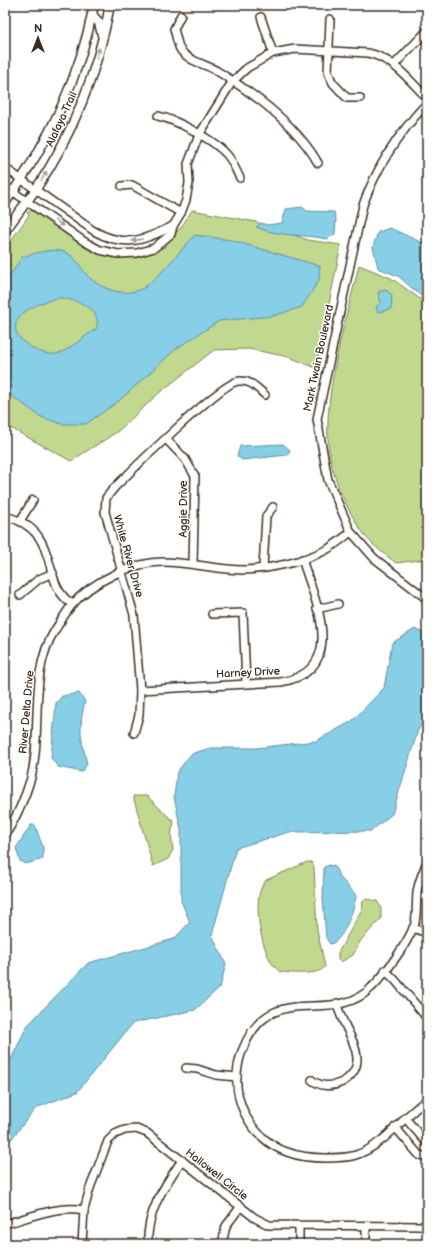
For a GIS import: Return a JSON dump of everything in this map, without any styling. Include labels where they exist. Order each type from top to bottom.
[{"type":"main road","name":"Alafaya Trail","points":[[5,203],[22,180],[50,131],[64,101],[80,58],[94,5]]},
{"type":"main road","name":"Alafaya Trail","points":[[5,231],[36,189],[75,117],[91,78],[110,5]]},
{"type":"main road","points":[[92,14],[99,23],[102,38]]},
{"type":"street","points":[[181,14],[174,29],[180,50],[192,59],[216,70],[273,112],[288,125],[311,151],[318,163]]},
{"type":"street","points":[[261,17],[273,53]]},
{"type":"street","points":[[330,19],[328,73],[334,83],[347,98],[360,98]]},
{"type":"street","points":[[394,65],[427,31]]},
{"type":"street","points":[[5,186],[85,242],[100,250],[118,254],[137,253],[154,248],[171,234],[173,226],[181,213],[186,200],[189,183],[188,164],[200,135],[232,82],[247,68],[273,53],[295,49],[328,50],[380,55],[394,65],[427,98]]},
{"type":"street","name":"Mark Twain Boulevard","points":[[427,104],[407,125],[387,153],[371,183],[362,205],[317,419],[328,480],[351,532],[374,558],[427,599]]},
{"type":"street","points":[[158,116],[172,119],[219,146],[229,157],[240,178]]},
{"type":"street","points":[[5,168],[106,238],[129,242],[147,239],[173,226]]},
{"type":"street","points":[[122,186],[132,185],[181,213]]},
{"type":"street","name":"White River Drive","points":[[134,732],[139,714],[140,690],[134,615],[105,512],[106,498],[115,487],[166,439],[230,383],[239,381],[252,383],[265,395]]},
{"type":"street","name":"Aggie Drive","points":[[166,439],[185,459],[195,476],[193,564]]},
{"type":"street","points":[[20,521],[33,500]]},
{"type":"street","points":[[263,568],[266,516],[273,508]]},
{"type":"street","points":[[5,516],[20,521],[32,530],[43,544],[58,588],[66,600],[72,604]]},
{"type":"street","name":"River Delta Drive","points":[[5,836],[23,802],[31,777],[40,675],[44,657],[54,632],[72,604],[99,582],[121,572],[162,562],[193,564],[224,569],[263,568],[302,559],[326,550],[351,532]]},
{"type":"street","name":"Harney Drive","points":[[140,690],[289,680],[303,673],[319,656],[323,641],[322,624],[302,559]]},
{"type":"street","points":[[20,595],[39,579],[53,573]]},
{"type":"street","points":[[317,609],[338,604]]},
{"type":"street","points":[[212,614],[243,613],[246,683]]},
{"type":"street","points":[[427,862],[418,887],[413,928],[406,941],[373,986],[362,995],[348,1001],[285,1008],[267,1015],[258,1022],[247,1040],[239,1059],[237,1077],[240,1100],[249,1122],[261,1136],[287,1152],[315,1158],[350,1156],[369,1149],[427,1100]]},
{"type":"street","points":[[413,928],[427,933]]},
{"type":"street","points":[[385,970],[427,1018]]},
{"type":"street","points":[[312,1080],[323,1086],[336,1084],[349,1078],[356,1066],[356,1051],[340,1014],[337,1003]]},
{"type":"street","points":[[186,1068],[197,1069],[216,1076],[237,1077]]},
{"type":"street","points":[[405,1118],[427,1143]]},
{"type":"street","points":[[395,1127],[419,1155],[427,1157]]},
{"type":"street","name":"Hallowell Circle","points":[[82,1244],[84,1210],[106,1145],[111,1137],[119,1132],[130,1129],[141,1131],[182,1160],[255,1218],[269,1225],[427,1226]]},
{"type":"street","points":[[148,1244],[152,1219],[159,1194],[182,1160]]},
{"type":"street","points":[[222,1244],[226,1226],[241,1206]]},
{"type":"street","points":[[5,1224],[58,1209],[68,1208],[84,1210]]},
{"type":"street","points":[[299,1226],[299,1244]]},
{"type":"street","points":[[366,1226],[366,1244]]},
{"type":"green space","points":[[32,210],[42,213],[90,249],[119,257],[163,248],[182,226],[192,210],[256,222],[308,240],[341,245],[316,368],[289,357],[249,349],[214,350],[159,393],[117,432],[71,461],[5,425],[5,249],[29,215],[27,213]]},
{"type":"green space","points":[[359,265],[391,278],[427,304],[427,559],[396,563],[380,551],[366,537],[348,509],[332,468],[328,435],[328,412],[331,387],[341,335]]},
{"type":"green space","points":[[133,796],[147,796],[174,822],[171,835],[173,850],[168,859],[153,866]]},
{"type":"green space","points":[[307,862],[311,862],[314,867],[317,930],[325,966],[322,969],[312,973],[280,972],[271,962],[266,952],[260,931],[258,908],[261,887],[266,880]]},
{"type":"green space","points":[[367,899],[377,901],[381,908],[381,919],[361,940],[353,955],[341,962],[338,960],[338,953],[362,909],[363,901]]},
{"type":"water","points":[[302,207],[307,211],[334,212],[336,219],[335,234],[327,239],[282,234],[256,227],[261,223],[267,225],[282,223],[286,209]]},
{"type":"water","points":[[390,228],[427,245],[427,301],[398,276],[378,268],[373,247],[378,232]]},
{"type":"water","points":[[195,235],[231,240],[320,266],[319,280],[302,307],[273,316],[219,321],[176,349],[120,400],[86,424],[62,424],[41,417],[5,391],[5,283],[22,257],[52,250],[64,252],[72,256],[87,275],[99,285],[115,291],[131,292],[139,290],[153,280]],"holes":[[[59,298],[72,300],[92,310],[96,315],[96,329],[60,353],[54,354],[38,351],[24,342],[16,330],[18,318],[34,306]]]},
{"type":"water","points":[[386,290],[392,295],[391,309],[378,312],[376,307],[381,303],[378,292]]},
{"type":"water","points":[[283,444],[290,450],[287,455],[242,460],[237,456],[240,446]]},
{"type":"water","points":[[415,629],[427,635],[427,717],[418,730],[392,814],[371,831],[289,832],[236,848],[212,935],[226,964],[220,987],[195,1010],[133,1023],[77,1092],[36,1108],[5,1147],[5,1072],[27,1026],[88,963],[174,939],[190,922],[181,901],[181,829],[174,797],[177,772],[191,754],[210,748],[256,748],[316,741],[352,721],[384,688],[392,643]]},
{"type":"water","points":[[79,693],[85,701],[81,733],[87,764],[82,772],[58,767],[51,758],[56,703],[62,696]]},
{"type":"water","points":[[31,825],[35,825],[43,848],[43,859],[26,864],[20,861],[16,848]]},
{"type":"water","points":[[334,865],[339,876],[356,897],[347,924],[339,938],[330,944],[326,938],[323,898],[324,867]]}]
